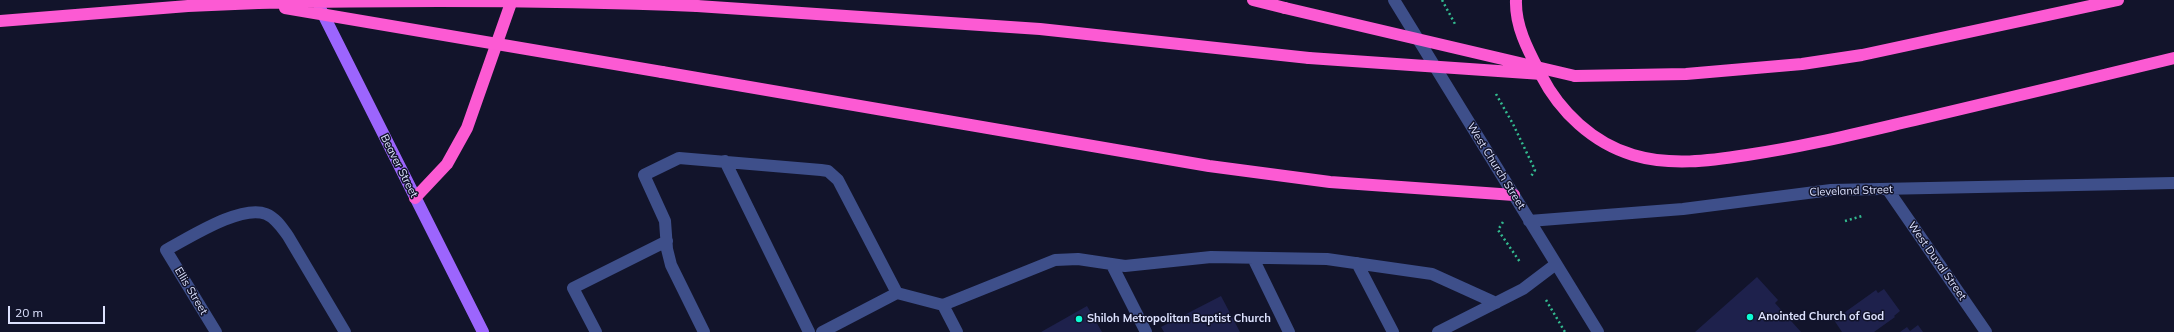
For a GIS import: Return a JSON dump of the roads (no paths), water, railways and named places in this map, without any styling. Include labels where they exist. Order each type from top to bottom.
[{"type":"highway","points":[[0,20],[188,6],[364,0],[559,2],[697,6],[1040,29],[1309,58],[1575,76],[1686,74],[1802,64],[1862,55],[2118,0]]},
{"type":"highway","points":[[499,35],[508,0]]},
{"type":"highway","points":[[415,198],[447,164],[460,141],[473,114],[512,0]]},
{"type":"highway","points":[[1253,0],[1575,76]]},
{"type":"highway","points":[[1516,0],[1518,22],[1527,48],[1543,80],[1568,114],[1597,139],[1614,148],[1634,156],[1665,161],[1713,160],[1810,144],[2174,58]]},
{"type":"highway","points":[[1977,30],[2078,0]]},
{"type":"highway","points":[[258,3],[1210,166],[1337,182],[1514,195]]},
{"type":"main road","name":"Beaver Street","points":[[316,0],[483,332]]},
{"type":"street","name":"West Church Street","points":[[1394,0],[1598,332]]},
{"type":"street","points":[[704,332],[671,265],[667,241],[667,229],[663,213],[644,175],[679,158],[821,170],[834,175],[897,293]]},
{"type":"street","points":[[725,161],[808,332]]},
{"type":"street","name":"Cleveland Street","points":[[1529,221],[1683,209],[1831,190],[2174,183]]},
{"type":"street","name":"West Duval Street","points":[[1888,190],[1986,332]]},
{"type":"street","name":"Ellis Street","points":[[216,332],[166,250],[242,213],[257,212],[267,214],[277,222],[288,236],[344,332]]},
{"type":"street","points":[[596,332],[573,288],[667,241]]},
{"type":"street","points":[[822,332],[897,293],[943,305],[1055,260],[1078,258],[1112,265],[1139,265],[1211,258],[1327,259],[1432,274],[1496,304]]},
{"type":"street","points":[[1253,258],[1289,332]]},
{"type":"street","points":[[1357,263],[1393,332]]},
{"type":"street","points":[[1438,332],[1523,289],[1556,264]]},
{"type":"street","points":[[1112,265],[1146,332]]},
{"type":"street","points":[[943,305],[957,332]]},
{"type":"place","name":"Anointed Church of God","points":[[1750,317]]},
{"type":"place","name":"Shiloh Metropolitan Baptist Church","points":[[1079,319]]}]
